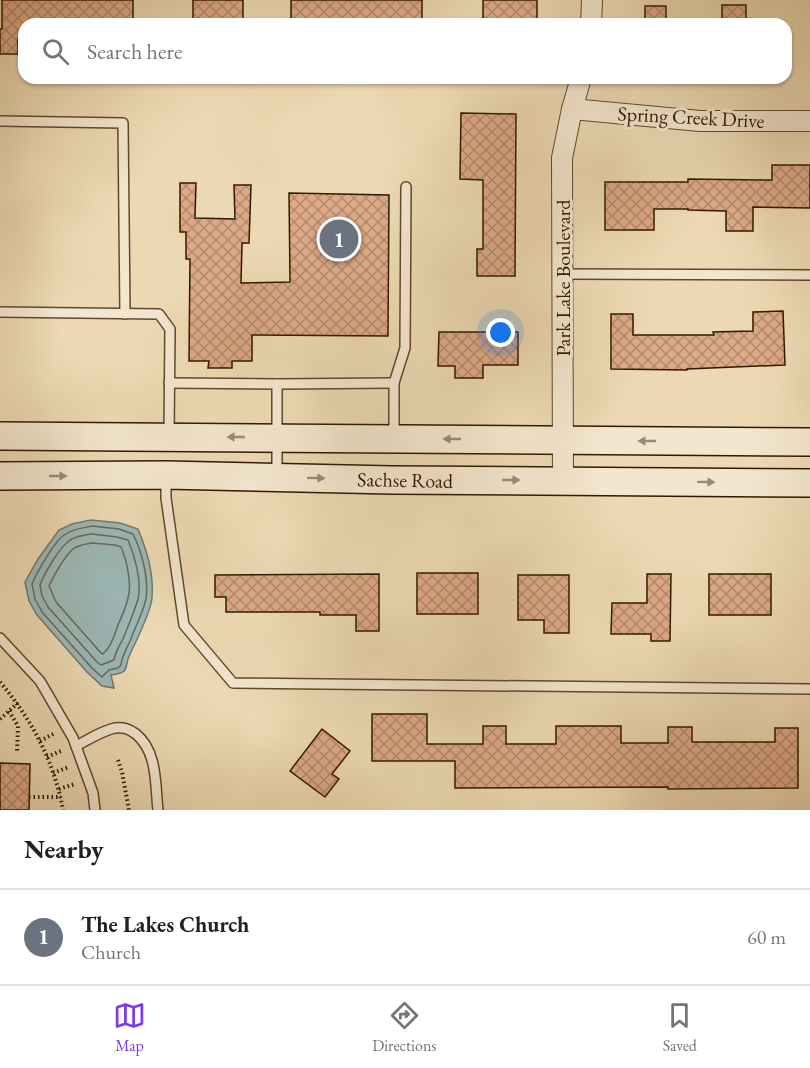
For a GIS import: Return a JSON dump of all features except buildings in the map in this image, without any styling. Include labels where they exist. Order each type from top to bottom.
[{"type":"main road","name":"Sachse Road","points":[[0,436],[810,442]]},
{"type":"main road","name":"Sachse Road","points":[[0,476],[810,483]]},
{"type":"street","points":[[591,18],[592,0]]},
{"type":"street","name":"Park Lake Boulevard","points":[[563,480],[562,158],[579,84]]},
{"type":"street","name":"Spring Creek Drive","points":[[572,109],[700,121],[810,121]]},
{"type":"lane","points":[[0,121],[123,123],[125,314]]},
{"type":"lane","points":[[394,439],[394,383],[405,348],[406,187]]},
{"type":"lane","points":[[562,274],[810,276]]},
{"type":"lane","points":[[0,312],[159,314],[170,329],[169,437]]},
{"type":"lane","points":[[169,383],[394,383]]},
{"type":"lane","points":[[277,384],[278,477]]},
{"type":"lane","points":[[166,476],[166,498],[184,625],[233,683],[810,689]]},
{"type":"lane","points":[[0,638],[40,681],[73,738],[93,793],[95,810]]},
{"type":"lane","points":[[76,746],[102,732],[116,728],[129,728],[143,740],[153,760],[158,810]]},
{"type":"path","points":[[0,682],[31,723],[48,759],[63,810]]},
{"type":"path","points":[[0,719],[18,704]]},
{"type":"path","points":[[9,711],[18,726],[17,753]]},
{"type":"path","points":[[118,760],[129,810]]},
{"type":"path","points":[[29,797],[61,797]]},
{"type":"water","points":[[91,520],[120,523],[138,529],[151,571],[152,598],[149,610],[126,669],[111,675],[114,688],[102,686],[87,672],[37,615],[29,601],[25,582],[59,530],[72,524]]},
{"type":"place","name":"The Lakes Church","points":[[339,239]]}]
